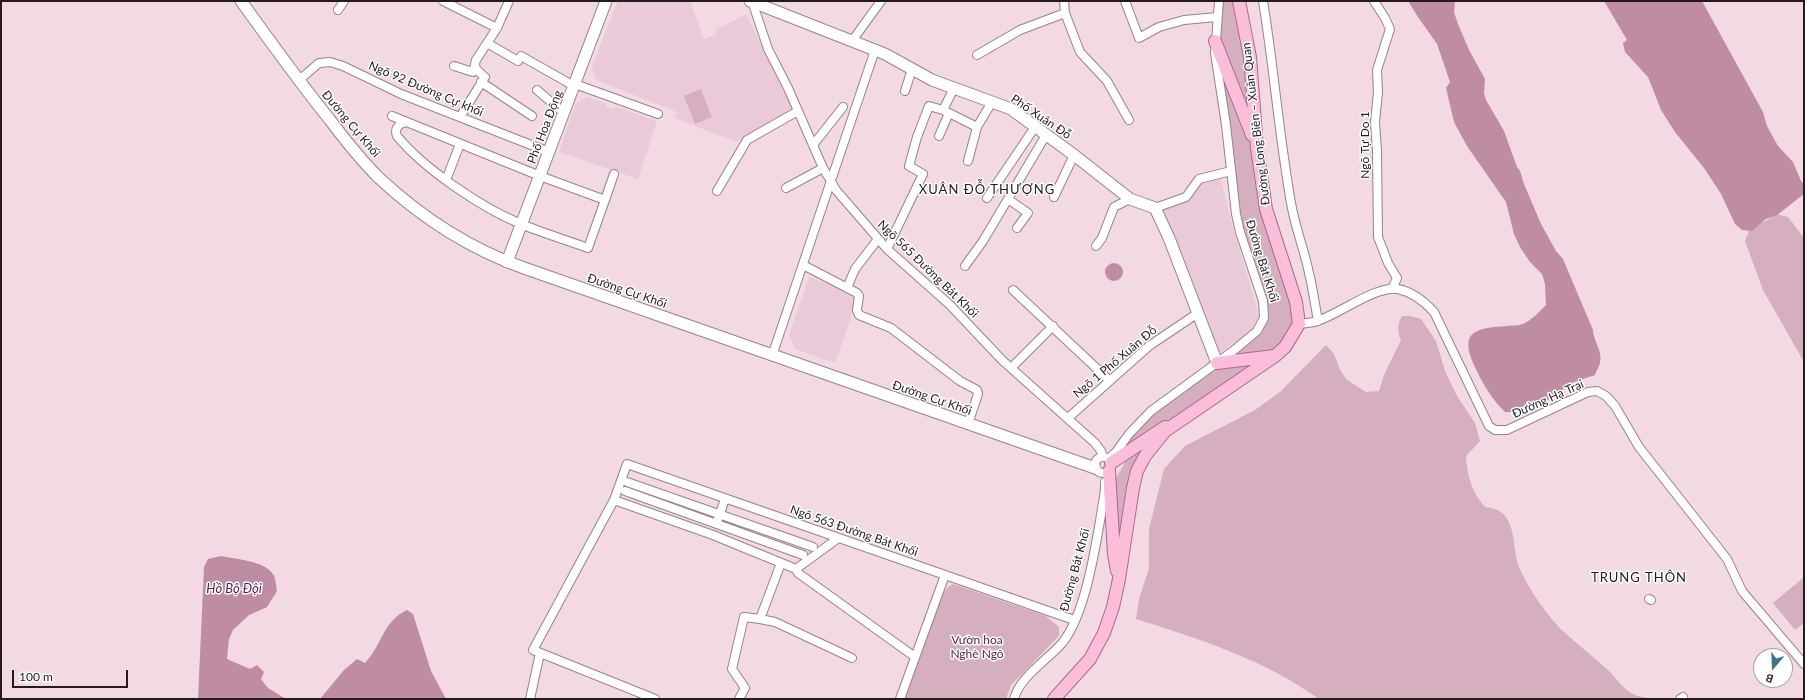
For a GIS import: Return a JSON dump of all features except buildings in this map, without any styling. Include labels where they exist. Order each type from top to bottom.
[{"type":"main road","name":"Đường Long Biên – Xuân Quan","points":[[1239,1],[1250,57],[1258,148],[1266,209],[1292,291],[1299,324]]},
{"type":"main road","points":[[1215,41],[1258,148]]},
{"type":"main road","points":[[1054,699],[1090,659],[1104,633],[1113,607],[1119,580],[1133,488],[1137,471],[1145,456],[1165,431],[1275,356],[1285,347],[1299,324]]},
{"type":"main road","points":[[1217,363],[1275,356]]},
{"type":"main road","points":[[1119,580],[1114,554],[1105,465],[1157,431],[1189,415]]},
{"type":"street","name":"Đường Cự Khối","points":[[241,1],[298,81],[350,146],[378,177],[409,204],[440,227],[474,247],[507,262],[968,424],[1105,465]]},
{"type":"street","points":[[338,10],[344,1]]},
{"type":"street","points":[[443,1],[497,28]]},
{"type":"street","points":[[454,66],[473,72],[475,62],[497,28],[509,1]]},
{"type":"street","name":"Phố Hoa Động","points":[[507,262],[606,1]]},
{"type":"street","points":[[852,40],[881,1]]},
{"type":"street","points":[[1064,1],[1065,13],[1080,52],[1107,81],[1129,120]]},
{"type":"street","points":[[1125,1],[1139,38],[1159,27],[1184,20],[1217,17]]},
{"type":"street","name":"Đường Bát Khối","points":[[1014,699],[1019,687],[1063,641],[1082,600],[1096,544],[1105,487],[1105,465],[1129,434],[1151,411],[1217,363],[1257,331],[1264,318],[1263,302],[1240,232],[1236,214],[1226,125],[1216,63],[1215,41],[1219,1]]},
{"type":"street","points":[[1263,1],[1274,71],[1281,140],[1291,203],[1297,233],[1309,272],[1318,321]]},
{"type":"street","name":"Ngõ Tự Do 1","points":[[1374,1],[1390,29],[1377,70],[1378,92],[1375,122],[1377,151],[1378,237],[1388,263],[1397,278],[1392,289]]},
{"type":"street","name":"Phố Xuân Đỗ","points":[[751,2],[852,40],[875,50],[932,80],[1011,109],[1074,155],[1130,199],[1154,208]]},
{"type":"street","name":"Ngõ 565 Đường Bát Khối","points":[[751,2],[768,49],[798,111],[823,168],[836,190],[887,249],[950,305],[1010,368],[1095,443],[1101,451],[1105,465]]},
{"type":"street","points":[[977,55],[1020,30],[1065,13]]},
{"type":"street","points":[[487,43],[518,61],[522,56],[574,85],[658,114]]},
{"type":"street","points":[[772,356],[875,50]]},
{"type":"street","name":"Ngõ 92 Đường Cự khối","points":[[298,81],[319,63],[330,62],[343,66],[401,94],[549,152]]},
{"type":"street","points":[[460,117],[484,76],[476,69],[475,62]]},
{"type":"street","points":[[905,91],[912,69]]},
{"type":"street","points":[[481,82],[532,116]]},
{"type":"street","points":[[939,136],[954,88]]},
{"type":"street","points":[[537,90],[564,113]]},
{"type":"street","points":[[968,161],[977,127],[992,102]]},
{"type":"street","points":[[887,249],[923,174],[909,166],[917,137],[929,106],[946,112],[977,127]]},
{"type":"street","points":[[813,145],[843,107]]},
{"type":"street","points":[[717,191],[748,140],[798,111]]},
{"type":"street","points":[[392,116],[540,176],[605,200]]},
{"type":"street","points":[[407,122],[398,126],[396,130],[397,136],[424,162],[446,180],[486,206],[522,224],[588,248],[614,174]]},
{"type":"street","points":[[987,198],[1035,127]]},
{"type":"street","points":[[965,266],[983,241],[1046,135]]},
{"type":"street","points":[[446,180],[460,144]]},
{"type":"street","points":[[1054,197],[1074,155]]},
{"type":"street","points":[[786,188],[801,178],[823,168]]},
{"type":"street","points":[[1217,363],[1169,238],[1154,208],[1186,197],[1199,179],[1231,172]]},
{"type":"street","points":[[1008,199],[1028,214],[1017,228]]},
{"type":"street","points":[[1096,246],[1102,238],[1114,207],[1130,199]]},
{"type":"street","points":[[847,288],[855,269],[878,239]]},
{"type":"street","points":[[803,265],[859,294],[860,299],[857,310],[858,314],[891,328],[960,381],[977,390],[978,394],[968,424]]},
{"type":"street","points":[[1299,324],[1318,321],[1366,297],[1392,289]]},
{"type":"street","name":"Đường Hạ Trại","points":[[1392,289],[1409,292],[1426,303],[1434,312],[1489,426],[1494,430],[1507,430],[1588,392],[1597,391],[1606,396],[1615,406],[1639,447],[1727,559],[1742,591],[1804,664]]},
{"type":"street","points":[[1013,290],[1109,380]]},
{"type":"street","name":"Ngõ 1 Phố Xuân Đỗ","points":[[1068,418],[1149,346],[1198,313]]},
{"type":"street","points":[[1010,368],[1053,326]]},
{"type":"street","name":"Ngõ 563 Đường Bát Khối","points":[[614,500],[627,464],[837,539],[1074,620]]},
{"type":"street","points":[[627,482],[813,547]]},
{"type":"street","points":[[625,492],[716,528],[803,555]]},
{"type":"street","points":[[716,528],[725,498]]},
{"type":"street","points":[[655,699],[533,650],[614,500],[713,535],[796,569],[798,573],[915,657]]},
{"type":"street","points":[[796,569],[837,539]]},
{"type":"street","points":[[760,619],[781,563]]},
{"type":"street","points":[[900,699],[945,575]]},
{"type":"street","points":[[739,699],[744,688],[732,669],[744,617],[774,622],[852,658]]},
{"type":"street","points":[[530,699],[540,653]]},
{"type":"shaded area","points":[[618,1],[690,1],[704,39],[716,34],[716,30],[746,14],[793,110],[736,142],[675,118],[677,112],[596,80],[592,66]]},
{"type":"shaded area","points":[[587,97],[605,103],[607,107],[612,109],[616,107],[657,121],[638,179],[559,152],[575,105]]},
{"type":"shaded area","points":[[1220,176],[1259,316],[1255,328],[1218,354],[1161,209],[1187,199],[1200,181]]},
{"type":"shaded area","points":[[809,277],[851,292],[858,298],[835,363],[795,349],[789,335]]},
{"type":"green space","points":[[1223,1],[1235,1],[1244,47],[1253,128],[1221,43],[1220,26]]},
{"type":"green space","points":[[1221,69],[1252,141],[1288,286],[1294,322],[1276,352],[1228,358],[1259,334],[1267,321],[1268,313],[1242,228]]},
{"type":"green space","points":[[701,89],[712,117],[695,124],[684,96]]},
{"type":"green space","points":[[1777,214],[1788,217],[1804,238],[1804,362],[1763,290],[1745,241],[1749,231]]},
{"type":"green space","points":[[1402,316],[1411,316],[1421,319],[1436,341],[1445,371],[1457,396],[1475,423],[1480,441],[1466,456],[1471,484],[1480,502],[1485,507],[1496,510],[1504,515],[1509,522],[1520,569],[1533,593],[1557,625],[1609,671],[1626,690],[1635,695],[1651,699],[1319,699],[1277,673],[1254,662],[1184,634],[1136,619],[1139,599],[1149,568],[1149,529],[1164,469],[1185,446],[1255,410],[1280,392],[1326,345],[1334,354],[1340,370],[1347,380],[1366,392],[1379,391],[1384,375],[1401,340],[1398,328]]},
{"type":"green space","points":[[1262,362],[1124,450],[1123,447],[1142,423],[1170,400],[1213,370],[1220,367]]},
{"type":"green space","points":[[1160,433],[1147,451],[1118,556],[1115,480],[1128,457]]},
{"type":"green space","points":[[1804,577],[1804,623],[1795,630],[1773,603]]},
{"type":"green space","name":"Vườn hoa Nghè Ngô","points":[[953,584],[1046,616],[1059,627],[1059,636],[1011,685],[1006,699],[903,699],[941,597],[947,588]]},
{"type":"water","points":[[1408,1],[1455,1],[1454,12],[1458,24],[1469,50],[1485,79],[1484,93],[1486,100],[1504,131],[1517,167],[1520,171],[1541,224],[1556,251],[1563,259],[1593,330],[1601,358],[1595,375],[1574,382],[1542,404],[1513,412],[1505,412],[1491,396],[1474,365],[1470,353],[1468,344],[1474,333],[1487,328],[1521,325],[1535,316],[1546,305],[1545,284],[1542,274],[1530,262],[1520,247],[1514,234],[1506,202],[1467,146],[1454,122],[1446,88],[1450,82],[1437,44]]},
{"type":"water","points":[[1604,1],[1702,1],[1763,112],[1767,126],[1778,146],[1793,162],[1801,181],[1804,184],[1804,194],[1777,215],[1766,219],[1752,231],[1742,230],[1735,224],[1721,194],[1704,168],[1675,132],[1661,110],[1648,77],[1625,52],[1623,43],[1627,40]]},
{"type":"water","points":[[1114,263],[1120,266],[1123,272],[1120,278],[1114,281],[1108,278],[1105,272],[1108,266]]},
{"type":"water","name":"Hồ Bộ Đội","points":[[221,556],[256,563],[268,569],[274,577],[277,591],[267,607],[249,615],[233,630],[229,639],[227,659],[250,669],[257,665],[264,672],[261,679],[268,688],[286,699],[198,699],[204,567],[208,559]]},
{"type":"water","points":[[407,610],[413,614],[431,671],[446,699],[320,699],[344,670],[357,659],[365,663],[371,656],[393,620]]},
{"type":"district","name":"XUÂN ĐỖ THƯỢNG","points":[[987,190]]},
{"type":"district","name":"TRUNG THÔN","points":[[1639,578]]}]
